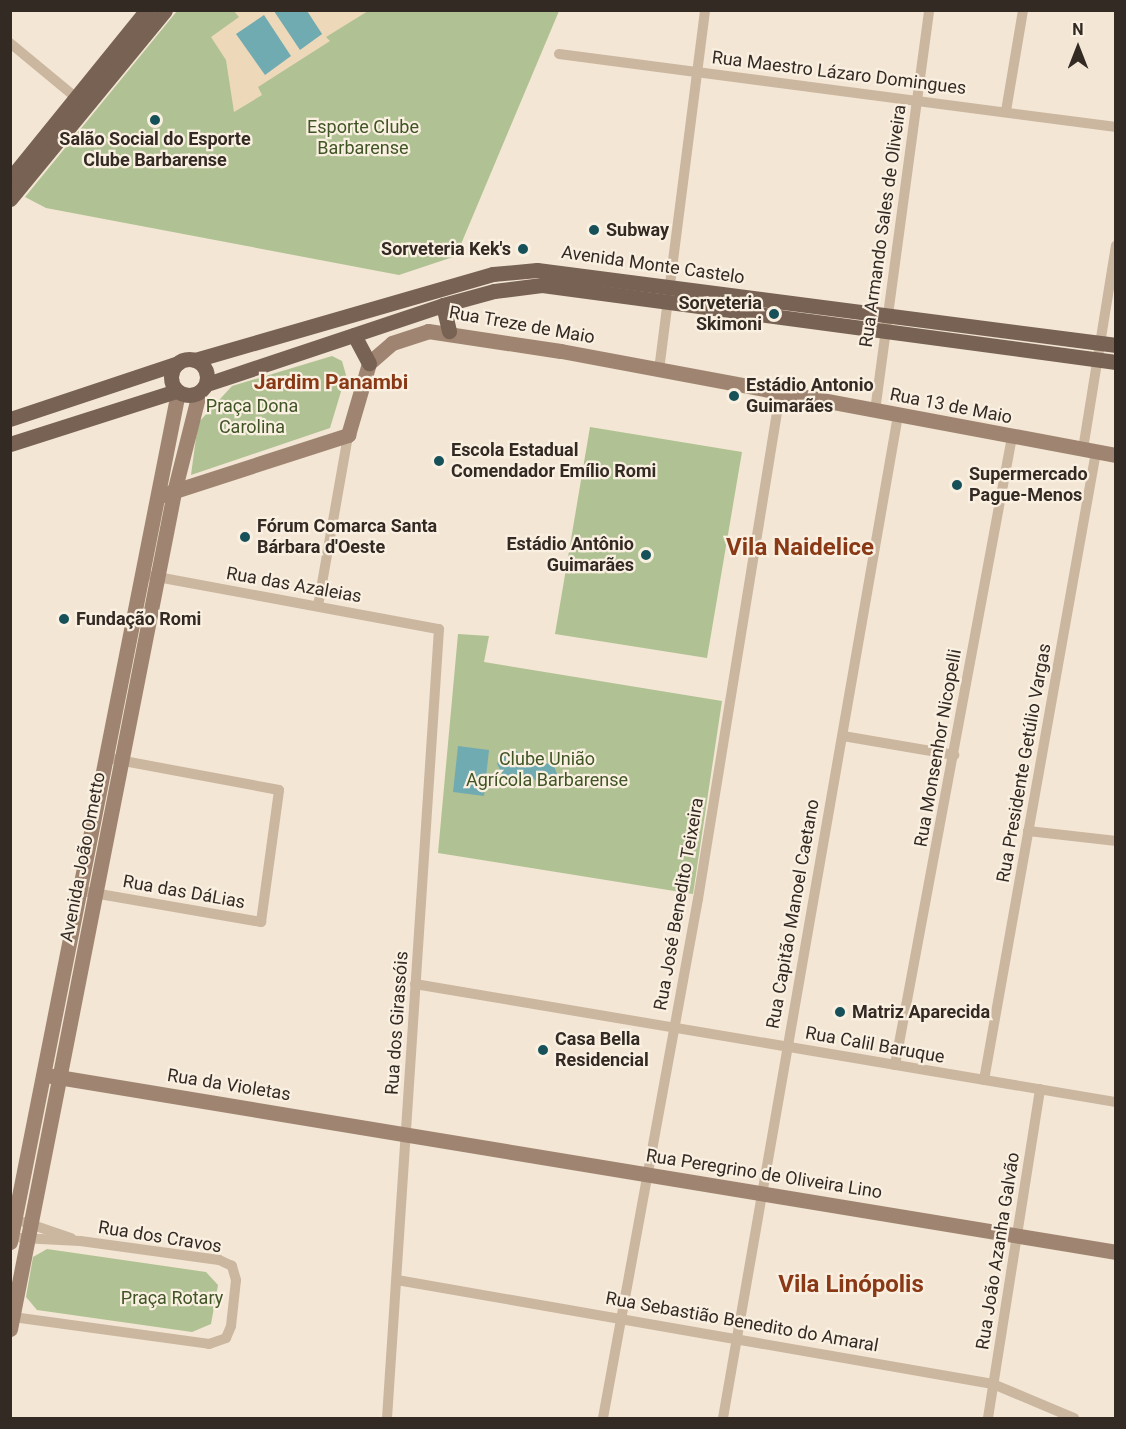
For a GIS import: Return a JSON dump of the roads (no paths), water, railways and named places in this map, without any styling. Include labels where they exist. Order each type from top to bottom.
[{"type":"main road","points":[[10,199],[147,10]]},
{"type":"main road","points":[[10,179],[165,10]]},
{"type":"main road","name":"Avenida Monte Castelo","points":[[195,360],[494,274],[559,271],[668,295]]},
{"type":"main road","name":"Avenida Monte Castelo","points":[[203,389],[442,305],[494,291],[542,285],[668,295],[887,323],[1108,344]]},
{"type":"main road","points":[[442,305],[449,331]]},
{"type":"main road","name":"Avenida Monte Castelo","points":[[887,323],[1116,362]]},
{"type":"main road","points":[[354,335],[369,363]]},
{"type":"main road","points":[[10,419],[178,363],[195,360],[205,367],[203,389],[189,396],[177,392],[10,444]]},
{"type":"main road","points":[[177,392],[171,373],[178,363]]},
{"type":"street","points":[[659,370],[705,10]]},
{"type":"street","name":"Rua Armando Sales de Oliveira","points":[[875,411],[929,10]]},
{"type":"street","points":[[1006,111],[1023,10]]},
{"type":"street","points":[[10,43],[81,102]]},
{"type":"street","name":"Rua Maestro Lázaro Domingues","points":[[559,54],[1116,127]]},
{"type":"street","name":"Rua Presidente Getúlio Vargas","points":[[984,1080],[1028,831],[1090,450],[1099,360],[1108,344],[1116,246]]},
{"type":"street","name":"Rua Treze de Maio","points":[[369,363],[392,343],[410,335],[449,331],[780,394]]},
{"type":"street","points":[[318,606],[348,435],[369,363]]},
{"type":"street","name":"Avenida João Ometto","points":[[167,494],[203,389]]},
{"type":"street","name":"Avenida João Ometto","points":[[12,1323],[32,1223],[53,1076],[167,494],[177,392]]},
{"type":"street","name":"Rua 13 de Maio","points":[[780,394],[1116,455]]},
{"type":"street","name":"Rua José Benedito Teixeira","points":[[603,1419],[673,1028],[780,394]]},
{"type":"street","name":"Rua Capitão Manoel Caetano","points":[[723,1419],[786,1046],[843,736],[898,415]]},
{"type":"street","points":[[167,494],[348,435]]},
{"type":"street","name":"Rua Monsenhor Nicopelli","points":[[895,1065],[1012,437]]},
{"type":"street","name":"Rua das Azaleias","points":[[151,576],[439,629]]},
{"type":"street","name":"Rua dos Girassóis","points":[[387,1419],[439,629]]},
{"type":"street","points":[[843,736],[954,755]]},
{"type":"street","name":"Rua das DáLias","points":[[89,892],[261,922],[279,790],[115,759]]},
{"type":"street","points":[[1028,831],[1116,841]]},
{"type":"street","name":"Rua Calil Baruque","points":[[416,984],[1116,1102]]},
{"type":"street","name":"Avenida João Ometto","points":[[11,1240],[53,1076]]},
{"type":"street","name":"Rua da Violetas","points":[[53,1076],[406,1133]]},
{"type":"street","name":"Rua João Azanha Galvão","points":[[988,1419],[1040,1089]]},
{"type":"street","name":"Rua Peregrino de Oliveira Lino","points":[[406,1133],[1116,1252]]},
{"type":"street","name":"Rua dos Cravos","points":[[15,1220],[32,1223],[80,1241]]},
{"type":"street","name":"Rua dos Cravos","points":[[11,1240],[80,1241],[219,1260],[232,1266],[237,1280],[231,1326],[226,1338],[209,1344],[12,1323]]},
{"type":"street","name":"Rua Sebastião Benedito do Amaral","points":[[397,1280],[621,1317],[993,1384],[1074,1419]]},
{"type":"water","points":[[274,11],[307,11],[322,34],[300,50]]},
{"type":"water","points":[[264,15],[291,56],[265,75],[236,34]]},
{"type":"water","points":[[458,746],[489,750],[484,796],[453,792]]},
{"type":"water","points":[[513,750],[554,766],[559,779],[544,787],[530,776],[519,776],[508,785],[497,764],[501,754]]},
{"type":"place","name":"Salão Social do Esporte Clube Barbarense","points":[[155,120]]},
{"type":"place","name":"Subway","points":[[594,230]]},
{"type":"place","name":"Sorveteria Kek's","points":[[523,249]]},
{"type":"place","name":"Sorveteria Skimoni","points":[[774,314]]},
{"type":"place","name":"Estádio Antonio Guimarães","points":[[734,396]]},
{"type":"place","name":"Escola Estadual Comendador Emílio Romi","points":[[439,461]]},
{"type":"place","name":"Supermercado Pague-Menos","points":[[957,485]]},
{"type":"place","name":"Fórum Comarca Santa Bárbara d'Oeste","points":[[245,537]]},
{"type":"place","name":"Estádio Antônio Guimarães","points":[[646,555]]},
{"type":"place","name":"Fundação Romi","points":[[64,619]]},
{"type":"place","name":"Matriz Aparecida","points":[[840,1012]]},
{"type":"place","name":"Casa Bella Residencial","points":[[543,1050]]},
{"type":"district","name":"Jardim Panambi","points":[[331,382]]},
{"type":"district","name":"Vila Naidelice","points":[[800,548]]},
{"type":"district","name":"Vila Linópolis","points":[[851,1285]]},
{"type":"park label","name":"Esporte Clube Barbarense","points":[[363,138]]},
{"type":"park label","name":"Praça Dona Carolina","points":[[252,417]]},
{"type":"park label","name":"Clube União Agrícola Barbarense","points":[[547,770]]},
{"type":"park label","name":"Praça Rotary","points":[[172,1298]]}]
